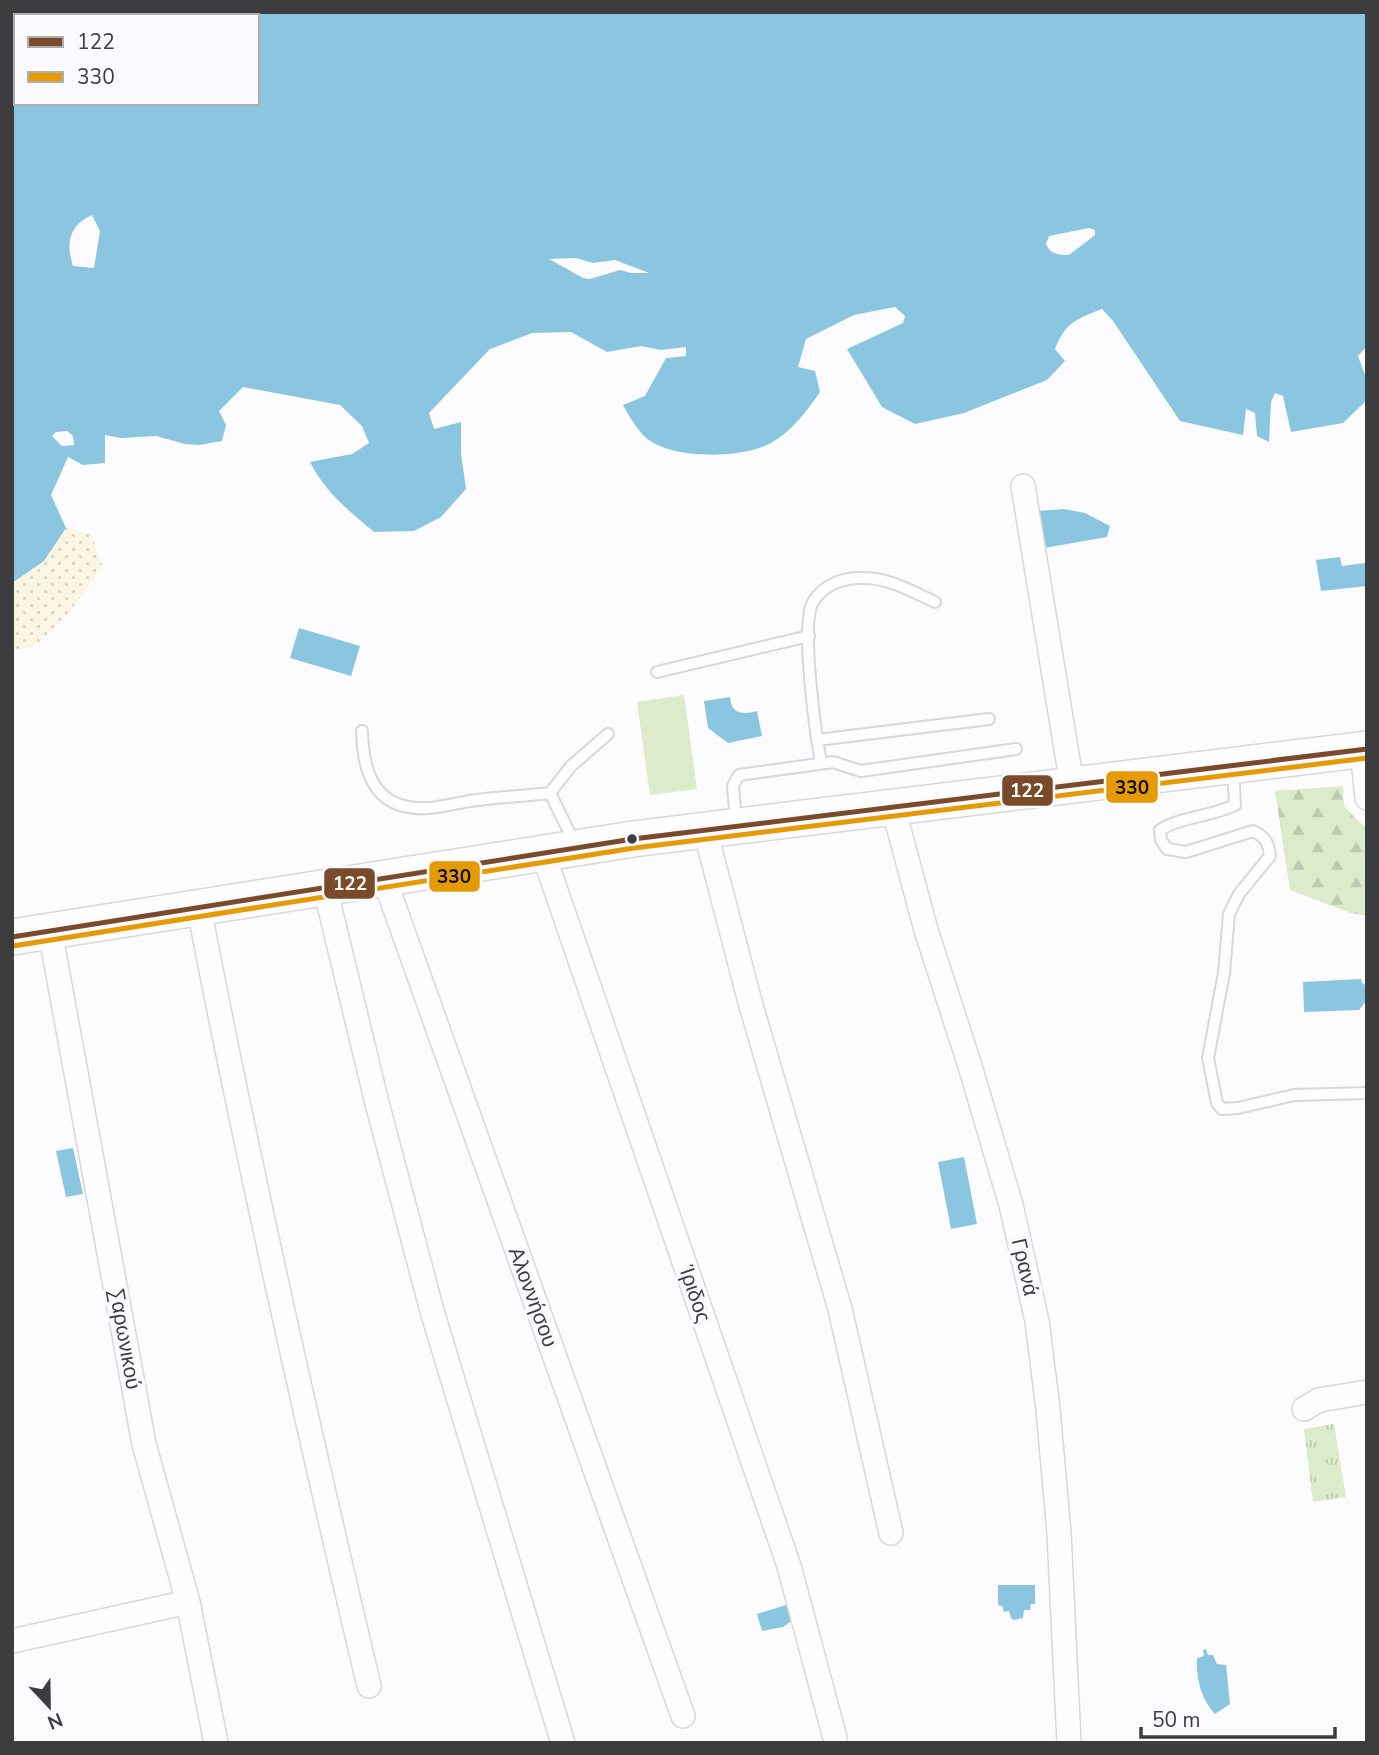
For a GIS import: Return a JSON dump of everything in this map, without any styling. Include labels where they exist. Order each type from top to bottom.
[{"type":"main road","points":[[12,937],[721,828],[1364,749]]},
{"type":"street","points":[[1023,485],[1072,785]]},
{"type":"street","points":[[1364,749],[1367,798]]},
{"type":"street","name":"Γρανά","points":[[893,807],[926,930],[1011,1205],[1037,1321],[1059,1532],[1069,1743]]},
{"type":"street","points":[[721,828],[750,1002],[840,1309],[891,1533]]},
{"type":"street","name":"Ίριδος","points":[[560,851],[789,1566],[835,1738]]},
{"type":"street","name":"Αλοννήσου","points":[[384,878],[682,1716]]},
{"type":"street","points":[[325,888],[377,1103],[432,1311],[563,1743]]},
{"type":"street","points":[[199,908],[237,1102],[309,1434],[369,1686]]},
{"type":"street","name":"Σαρωνικού","points":[[50,930],[144,1444],[188,1602],[216,1743]]},
{"type":"street","points":[[1304,1409],[1319,1400],[1367,1392]]},
{"type":"street","points":[[12,1642],[188,1602]]},
{"type":"lane","points":[[821,763],[813,715],[809,636],[811,604],[822,591],[841,579],[865,578],[890,582],[935,602]]},
{"type":"lane","points":[[657,672],[809,636]]},
{"type":"lane","points":[[817,740],[989,719]]},
{"type":"lane","points":[[362,731],[364,765],[369,777],[387,799],[400,806],[427,808],[474,800],[550,793],[571,766],[608,734]]},
{"type":"lane","points":[[721,828],[733,786],[739,775],[832,762],[861,771],[1016,749]]},
{"type":"lane","points":[[1233,765],[1235,805],[1215,813],[1168,824],[1160,830],[1161,840],[1167,849],[1186,852],[1253,831],[1269,844],[1270,856],[1238,894],[1229,914],[1224,973],[1208,1058],[1217,1103],[1222,1109],[1238,1108],[1294,1095],[1367,1093]]},
{"type":"lane","points":[[550,793],[560,851]]},
{"type":"green space","points":[[684,695],[697,789],[650,795],[637,702]]},
{"type":"green space","points":[[1343,786],[1344,806],[1367,827],[1367,916],[1351,913],[1290,890],[1275,791]]},
{"type":"green space","points":[[1334,1424],[1346,1497],[1313,1502],[1304,1429]]},
{"type":"sand","points":[[66,528],[91,534],[103,567],[53,630],[33,646],[12,651],[12,583],[44,561]]},
{"type":"water","points":[[12,12],[1367,12],[1367,346],[1358,356],[1365,375],[1367,400],[1343,423],[1291,432],[1283,396],[1275,393],[1271,402],[1269,442],[1257,436],[1255,413],[1246,409],[1243,435],[1180,421],[1113,321],[1102,309],[1078,319],[1063,333],[1055,349],[1065,361],[1047,380],[964,413],[915,424],[882,407],[847,349],[903,323],[905,316],[895,307],[854,315],[806,339],[798,367],[815,371],[820,392],[786,433],[758,448],[706,455],[657,445],[645,437],[623,405],[645,396],[666,358],[686,356],[686,347],[661,350],[641,346],[607,352],[571,332],[532,333],[490,349],[429,413],[434,429],[461,422],[461,453],[466,489],[441,517],[414,531],[374,532],[338,500],[316,473],[310,462],[352,454],[369,443],[362,426],[340,405],[243,387],[219,411],[226,425],[222,441],[199,445],[156,436],[121,438],[105,435],[105,463],[83,465],[68,457],[51,495],[66,528],[44,561],[12,583]],"holes":[[[92,215],[100,231],[94,268],[73,266],[71,236],[78,225]],[[1089,228],[1095,230],[1095,235],[1069,255],[1052,252],[1046,244],[1049,236]],[[576,258],[593,263],[615,260],[649,273],[620,270],[590,279],[583,278],[549,259]],[[67,431],[73,436],[74,445],[62,446],[52,436],[56,432]]]},
{"type":"water","points":[[1064,509],[1085,513],[1110,526],[1107,537],[1044,548],[1038,511]]},
{"type":"water","points":[[1340,557],[1342,566],[1365,563],[1367,586],[1321,591],[1316,560]]},
{"type":"water","points":[[299,628],[360,646],[351,676],[290,658]]},
{"type":"water","points":[[730,697],[735,710],[747,713],[757,711],[762,736],[728,743],[708,728],[704,701]]},
{"type":"water","points":[[1361,979],[1367,986],[1367,1000],[1359,1010],[1304,1012],[1303,982]]},
{"type":"water","points":[[73,1148],[83,1194],[66,1197],[56,1151]]},
{"type":"water","points":[[964,1157],[977,1224],[951,1229],[938,1162]]},
{"type":"water","points":[[998,1585],[1035,1585],[1035,1604],[1031,1604],[1030,1610],[1024,1610],[1023,1618],[1014,1620],[1009,1611],[1004,1612],[1002,1606],[998,1605]]},
{"type":"water","points":[[789,1604],[793,1620],[783,1627],[762,1631],[757,1614]]},
{"type":"water","points":[[1206,1649],[1217,1664],[1226,1665],[1230,1704],[1215,1714],[1203,1695],[1197,1674],[1197,1658],[1204,1656],[1203,1650]]},
{"type":"transit line","name":"122","points":[[12,937],[633,839],[1367,749]]},
{"type":"transit line","name":"330","points":[[13,946],[634,848],[1367,758]]}]
